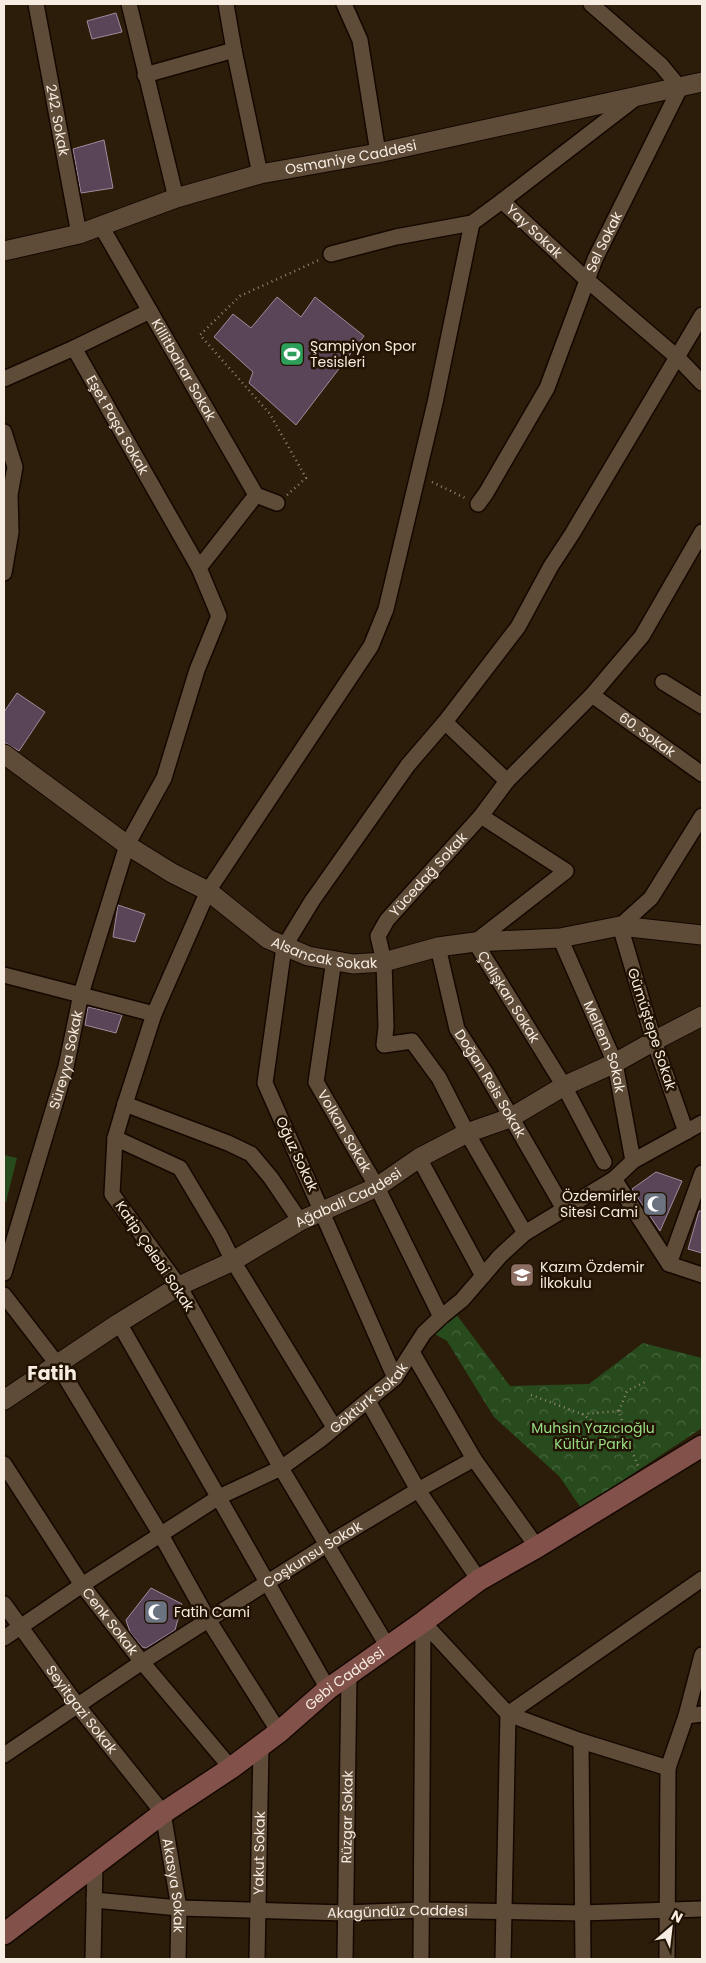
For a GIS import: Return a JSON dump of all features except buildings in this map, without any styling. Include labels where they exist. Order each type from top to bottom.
[{"type":"main road","name":"Gebi Caddesi","points":[[4,1934],[163,1813],[261,1746],[328,1689],[479,1580],[537,1547],[702,1446]]},
{"type":"street","name":"242. Sokak","points":[[36,4],[79,234]]},
{"type":"street","points":[[129,4],[176,198]]},
{"type":"street","points":[[226,4],[260,174]]},
{"type":"street","points":[[344,4],[360,40],[378,153]]},
{"type":"street","points":[[591,4],[661,65],[680,88]]},
{"type":"street","points":[[145,75],[234,50]]},
{"type":"street","name":"Osmaniye Caddesi","points":[[4,251],[79,234],[176,198],[260,174],[378,153],[702,82]]},
{"type":"street","name":"Sel Sokak","points":[[478,504],[547,388],[595,259],[680,88]]},
{"type":"street","points":[[502,201],[639,96]]},
{"type":"street","name":"Yay Sokak","points":[[331,254],[396,238],[472,223],[502,201],[587,280],[678,358],[702,383]]},
{"type":"street","name":"Katip Çelebi Sokak","points":[[388,1647],[281,1468],[179,1286],[112,1194],[115,1138],[124,1104],[154,1014],[208,891],[372,646],[386,609],[418,475],[472,223]]},
{"type":"street","name":"Killitbahar Sokak","points":[[101,226],[256,495]]},
{"type":"street","points":[[4,380],[150,311]]},
{"type":"street","points":[[284,947],[312,901],[408,765],[445,722],[518,627],[551,566],[678,358],[702,315]]},
{"type":"street","name":"Eşet Paşa Sokak","points":[[74,348],[199,568],[218,616],[197,670],[164,778],[127,845]]},
{"type":"street","points":[[4,432],[9,467],[10,495],[4,573]]},
{"type":"street","points":[[199,568],[256,495],[277,503]]},
{"type":"street","name":"Yücedağ Sokak","points":[[526,1233],[467,1133],[439,1078],[412,1041],[384,1045],[386,1028],[384,962],[378,936],[387,920],[481,816],[507,781],[592,695],[642,636],[702,532]]},
{"type":"street","points":[[663,682],[702,706]]},
{"type":"street","name":"60. Sokak","points":[[592,695],[702,774]]},
{"type":"street","points":[[445,722],[507,781]]},
{"type":"street","name":"Alsancak Sokak","points":[[4,754],[127,845],[172,873],[208,891],[268,939],[308,956],[353,964],[384,962],[438,947],[475,942],[560,938],[620,926],[702,935]]},
{"type":"street","name":"Çalışkan Sokak","points":[[481,816],[566,871],[475,942],[564,1086],[604,1162]]},
{"type":"street","points":[[620,926],[651,898],[702,816]]},
{"type":"street","name":"Süreyya Sokak","points":[[4,1273],[66,1067],[82,994],[127,845]]},
{"type":"street","name":"Gümüştepe Sokak","points":[[620,926],[654,1040],[686,1132]]},
{"type":"street","name":"Meltem Sokak","points":[[560,938],[615,1063],[633,1161]]},
{"type":"street","name":"Oğuz Sokak","points":[[284,947],[265,1083],[395,1378]]},
{"type":"street","name":"Doğan Reis Sokak","points":[[438,947],[457,1029],[485,1072],[564,1209]]},
{"type":"street","name":"Volkan Sokak","points":[[334,960],[316,1082],[377,1187],[441,1317]]},
{"type":"street","points":[[4,975],[154,1014]]},
{"type":"street","name":"Ağabali Caddesi","points":[[4,1400],[118,1323],[179,1286],[232,1261],[300,1221],[377,1187],[419,1158],[467,1133],[510,1118],[564,1086],[615,1063],[654,1040],[702,1016]]},
{"type":"street","points":[[124,1104],[228,1143],[251,1154],[271,1178],[300,1221]]},
{"type":"street","name":"Göktürk Sokak","points":[[4,1638],[82,1585],[219,1497],[281,1468],[395,1378],[424,1333],[462,1300],[500,1256],[526,1233],[614,1179],[633,1161],[702,1123]]},
{"type":"street","points":[[115,1138],[180,1168],[220,1235],[232,1261],[334,1427]]},
{"type":"street","points":[[419,1158],[484,1276]]},
{"type":"street","points":[[669,1264],[702,1173]]},
{"type":"street","points":[[614,1179],[669,1264],[702,1275]]},
{"type":"street","points":[[4,1295],[58,1365],[161,1535],[209,1621],[279,1732]]},
{"type":"street","points":[[118,1323],[328,1689]]},
{"type":"street","points":[[412,1352],[474,1459],[537,1547]]},
{"type":"street","points":[[368,1401],[418,1490],[479,1580]]},
{"type":"street","name":"Coşkunsu Sokak","points":[[4,1756],[142,1662],[328,1544],[474,1459]]},
{"type":"street","name":"Cenk Sokak","points":[[4,1464],[82,1585],[142,1662],[231,1768]]},
{"type":"street","points":[[508,1714],[702,1579]]},
{"type":"street","name":"Seyitgazi Sokak","points":[[4,1604],[77,1705],[163,1813]]},
{"type":"street","points":[[423,1622],[508,1714],[668,1768]]},
{"type":"street","points":[[421,1959],[423,1622]]},
{"type":"street","points":[[667,1959],[668,1768],[686,1716],[702,1655]]},
{"type":"street","name":"Rüzgar Sokak","points":[[346,1959],[349,1674]]},
{"type":"street","points":[[503,1959],[508,1714]]},
{"type":"street","points":[[686,1716],[702,1714]]},
{"type":"street","points":[[581,1740],[582,1959]]},
{"type":"street","name":"Yakut Sokak","points":[[257,1959],[261,1746]]},
{"type":"street","name":"Akasya Sokak","points":[[163,1813],[179,1908],[178,1959]]},
{"type":"street","points":[[93,1959],[96,1864]]},
{"type":"street","name":"Akagündüz Caddesi","points":[[94,1900],[179,1908],[258,1911],[345,1912],[422,1910],[582,1912],[702,1909]]},
{"type":"path","points":[[277,503],[306,478],[270,414],[200,335],[240,296],[331,254]]},
{"type":"path","points":[[418,475],[478,504]]},
{"type":"path","points":[[531,1395],[582,1414],[630,1446],[619,1411],[627,1391],[647,1381]]},
{"type":"path","points":[[582,1414],[619,1411]]},
{"type":"green space","points":[[4,1155],[17,1158],[6,1202],[4,1202]]},
{"type":"green space","name":"Muhsin Yazıcıoğlu Kültür Parkı","points":[[456,1314],[510,1386],[589,1384],[643,1343],[702,1358],[702,1428],[581,1508],[559,1476],[494,1417],[447,1341],[433,1333]]},
{"type":"place","name":"Şampiyon Spor Tesisleri","points":[[292,354]]},
{"type":"place","name":"Özdemirler Sitesi Cami","points":[[655,1204]]},
{"type":"place","name":"Kazım Özdemir İlkokulu","points":[[522,1275]]},
{"type":"place","name":"Fatih Cami","points":[[156,1612]]},
{"type":"district","name":"Fatih","points":[[52,1373]]}]
